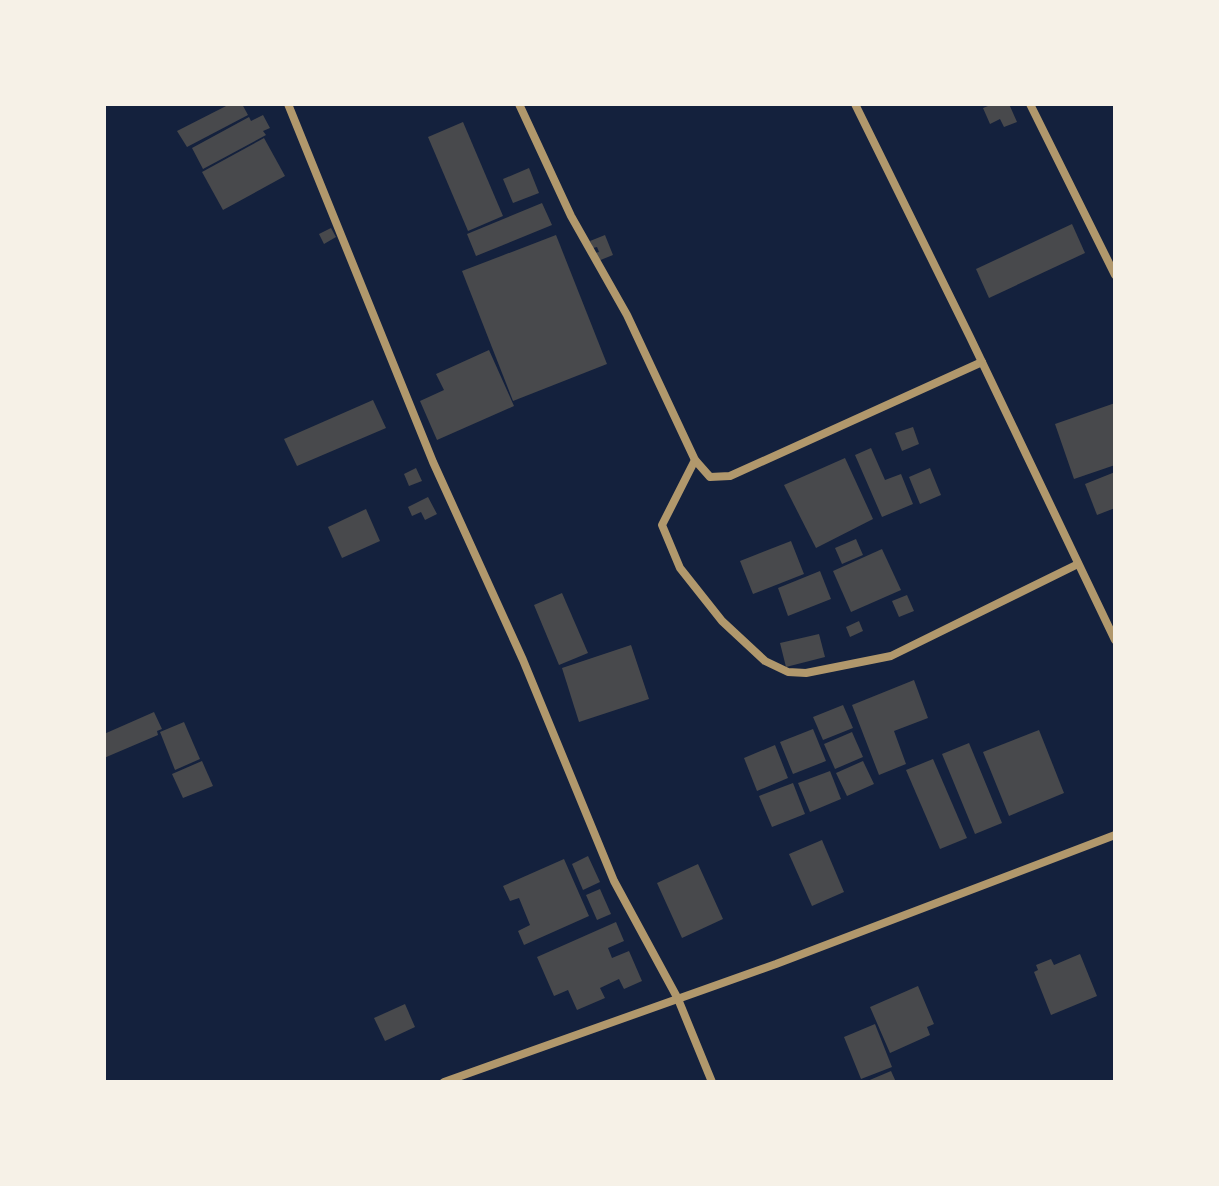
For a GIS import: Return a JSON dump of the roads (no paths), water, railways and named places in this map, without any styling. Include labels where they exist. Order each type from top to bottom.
[{"type":"street","points":[[288,104],[433,462],[523,660],[614,881],[678,999],[712,1082]]},
{"type":"street","points":[[519,104],[571,216],[627,315],[695,460],[710,477],[730,476],[982,362]]},
{"type":"street","points":[[855,104],[1115,640]]},
{"type":"street","points":[[1030,104],[1115,275]]},
{"type":"street","points":[[695,460],[662,525],[680,568],[722,621],[765,661],[788,672],[806,673],[891,656],[1078,564]]},
{"type":"street","points":[[444,1082],[776,964],[1115,835]]}]
